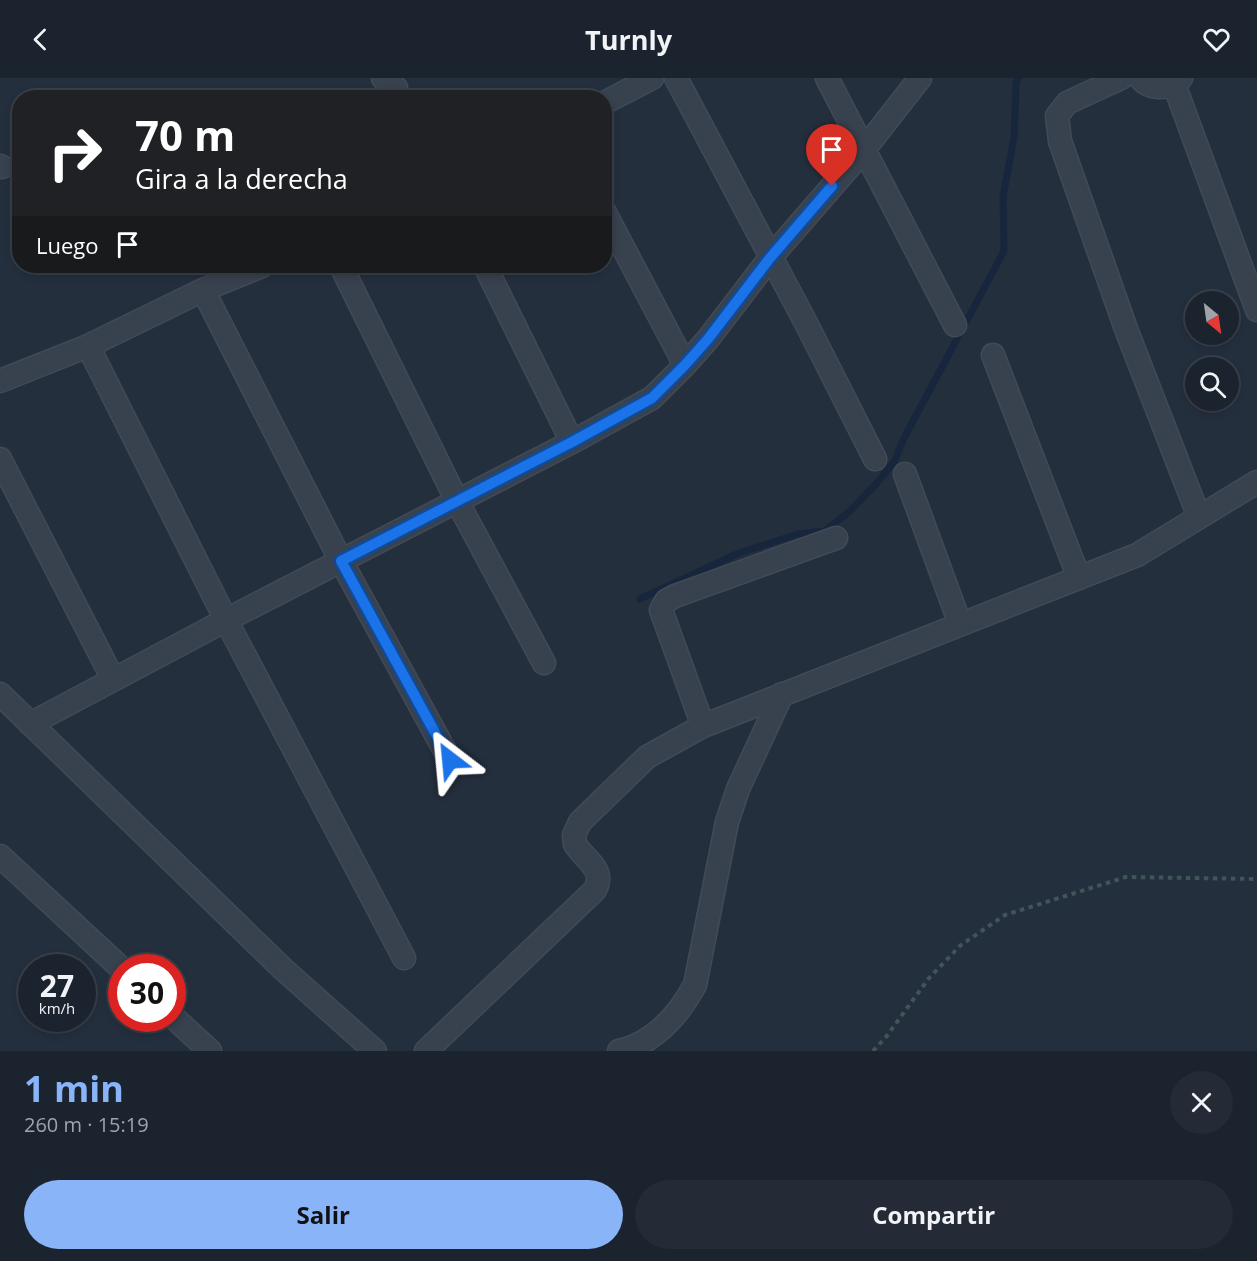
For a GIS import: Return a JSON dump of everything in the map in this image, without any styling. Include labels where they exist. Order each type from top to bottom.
[{"type":"street","points":[[612,99],[652,78]]},
{"type":"street","points":[[676,78],[861,428],[875,459]]},
{"type":"street","points":[[826,78],[955,325]]},
{"type":"street","points":[[30,724],[572,442],[652,398],[708,339],[770,258],[863,151],[920,78]]},
{"type":"street","points":[[1121,78],[1067,103],[1057,116],[1060,141],[1126,329],[1199,517]]},
{"type":"street","points":[[1140,78],[1144,83],[1159,88],[1177,81],[1257,310]]},
{"type":"street","points":[[612,226],[685,365]]},
{"type":"street","points":[[0,381],[88,346],[203,290],[245,273]]},
{"type":"street","points":[[344,273],[457,501],[544,663]]},
{"type":"street","points":[[488,273],[572,442]]},
{"type":"street","points":[[203,290],[341,561],[450,760]]},
{"type":"street","points":[[88,346],[226,620],[404,958]]},
{"type":"street","points":[[993,355],[1079,578]]},
{"type":"street","points":[[0,459],[113,679]]},
{"type":"street","points":[[905,474],[960,624]]},
{"type":"street","points":[[426,1051],[595,890],[598,871],[578,848],[574,839],[575,830],[580,822],[646,758],[703,726],[1137,555],[1257,482]]},
{"type":"street","points":[[703,726],[661,610],[663,605],[675,596],[836,538]]},
{"type":"street","points":[[0,694],[284,969],[375,1051]]},
{"type":"street","points":[[619,1051],[629,1049],[650,1038],[669,1024],[684,1006],[695,985],[727,822],[738,789],[782,694]]},
{"type":"street","points":[[0,856],[108,956]]},
{"type":"street","points":[[186,1029],[210,1051]]},
{"type":"path","points":[[873,1051],[929,978],[961,945],[1005,915],[1126,878],[1257,879]]},
{"type":"waterway","points":[[640,599],[739,553],[798,534],[825,531],[851,510],[894,462],[904,438],[1004,251],[1003,196],[1014,138],[1018,78]]},
{"type":"route","points":[[450,760],[341,561],[572,442],[652,398],[708,339],[770,258],[832,186]]}]
